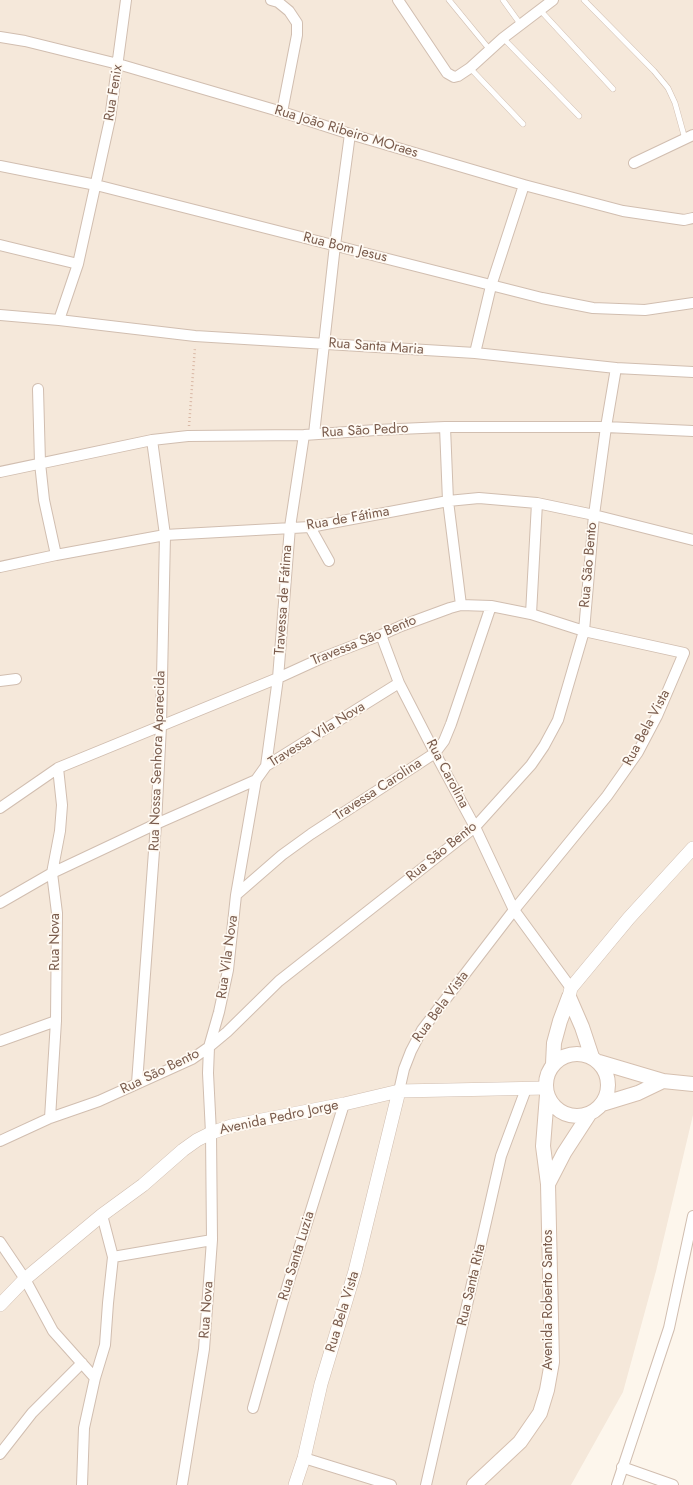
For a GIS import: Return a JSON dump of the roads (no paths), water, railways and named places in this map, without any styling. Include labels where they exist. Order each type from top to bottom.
[{"type":"main road","points":[[570,993],[595,1059],[607,1075],[608,1090],[602,1104]]},
{"type":"main road","points":[[553,1064],[554,1044],[560,1020],[570,993]]},
{"type":"main road","points":[[664,1082],[638,1093],[602,1104],[590,1113],[577,1116],[565,1114],[554,1106],[547,1092],[548,1071],[553,1064],[564,1056],[578,1053],[664,1082],[693,1084]]},
{"type":"main road","name":"Avenida Roberto Santos","points":[[474,1485],[520,1442],[540,1413],[547,1390],[552,1362],[548,1184],[543,1146],[547,1092]]},
{"type":"main road","name":"Avenida Roberto Santos","points":[[548,1184],[564,1153],[590,1113]]},
{"type":"street","name":"Rua Fenix","points":[[59,320],[78,264],[110,120],[126,0]]},
{"type":"street","points":[[271,0],[278,2],[290,11],[297,23],[297,35],[282,112]]},
{"type":"street","points":[[398,0],[450,76],[458,76],[470,68],[503,38],[553,0]]},
{"type":"street","name":"Rua João Ribeiro MOraes","points":[[0,37],[25,41],[118,64],[524,185],[623,211],[684,220],[693,218]]},
{"type":"street","name":"Travessa de Fátima","points":[[266,766],[278,678],[290,527],[309,435],[323,344],[350,134]]},
{"type":"street","points":[[634,163],[689,137]]},
{"type":"street","name":"Rua Bom Jesus","points":[[0,166],[96,185],[542,298],[593,308],[645,310],[693,303]]},
{"type":"street","points":[[475,353],[492,286],[524,185]]},
{"type":"street","points":[[0,246],[78,264]]},
{"type":"street","name":"Rua Santa Maria","points":[[0,314],[195,336],[475,353],[616,368],[693,372]]},
{"type":"street","name":"Rua São Bento","points":[[0,1141],[50,1118],[100,1101],[192,1059],[209,1047],[227,1032],[279,981],[476,827],[531,765],[544,746],[558,720],[584,631],[594,515],[616,368]]},
{"type":"street","points":[[38,389],[40,463],[44,500],[56,555]]},
{"type":"street","points":[[445,427],[448,501],[461,605]]},
{"type":"street","name":"Rua São Pedro","points":[[0,472],[152,440],[188,436],[309,435],[445,427],[606,427],[693,431]]},
{"type":"street","name":"Rua Nossa Senhora Aparecida","points":[[137,1083],[156,824],[161,726],[165,535],[152,440]]},
{"type":"street","name":"Rua de Fátima","points":[[0,567],[165,535],[310,527],[448,501],[479,498],[537,504],[594,515],[693,540]]},
{"type":"street","points":[[531,614],[537,504]]},
{"type":"street","points":[[310,527],[329,561]]},
{"type":"street","name":"Travessa São Bento","points":[[0,808],[58,768],[278,678],[324,657],[401,626],[461,605],[491,606],[531,614],[584,631],[688,652]]},
{"type":"street","name":"Travessa Carolina","points":[[236,894],[282,855],[311,834],[435,752],[444,740],[451,724],[491,606]]},
{"type":"street","name":"Rua Carolina","points":[[381,635],[399,683],[476,827],[514,910],[570,993]]},
{"type":"street","name":"Rua Bela Vista","points":[[295,1485],[304,1458],[321,1384],[355,1272],[404,1069],[411,1051],[422,1030],[514,910],[607,796],[638,752],[688,652]]},
{"type":"street","points":[[0,681],[16,678]]},
{"type":"street","name":"Travessa Vila Nova","points":[[0,903],[52,873],[156,824],[256,780],[266,766],[399,683]]},
{"type":"street","name":"Rua Nova","points":[[50,1118],[56,1021],[57,913],[52,873],[61,825],[62,805],[58,768]]},
{"type":"street","name":"Rua Vila Nova","points":[[211,1133],[208,1072],[209,1047],[219,1012],[228,970],[236,894],[256,780]]},
{"type":"street","points":[[570,993],[629,918],[693,848]]},
{"type":"street","points":[[0,1040],[56,1021]]},
{"type":"street","name":"Avenida Pedro Jorge","points":[[0,1305],[25,1279],[102,1215],[143,1186],[183,1150],[197,1140],[211,1133],[231,1126],[344,1104],[399,1091],[526,1089],[547,1092]]},
{"type":"street","name":"Rua Santa Rita","points":[[426,1485],[501,1156],[526,1089]]},
{"type":"street","name":"Rua Santa Luzia","points":[[253,1408],[288,1284],[344,1104]]},
{"type":"street","name":"Rua Nova","points":[[182,1485],[204,1349],[212,1240],[211,1133]]},
{"type":"street","points":[[82,1485],[84,1428],[95,1378],[105,1345],[113,1257],[102,1215]]},
{"type":"street","points":[[617,1485],[669,1328],[693,1216]]},
{"type":"street","points":[[113,1257],[212,1240]]},
{"type":"street","points":[[0,1242],[25,1279],[53,1331],[95,1378]]},
{"type":"street","points":[[0,1454],[32,1413],[82,1363]]},
{"type":"street","points":[[304,1458],[391,1485]]},
{"type":"street","points":[[622,1467],[673,1485]]},
{"type":"lane","points":[[449,0],[490,50]]},
{"type":"lane","points":[[503,0],[520,25]]},
{"type":"lane","points":[[584,0],[649,66],[668,88],[689,137]]},
{"type":"lane","points":[[540,10],[613,89]]},
{"type":"lane","points":[[503,38],[579,116]]},
{"type":"lane","points":[[470,68],[523,124]]}]
